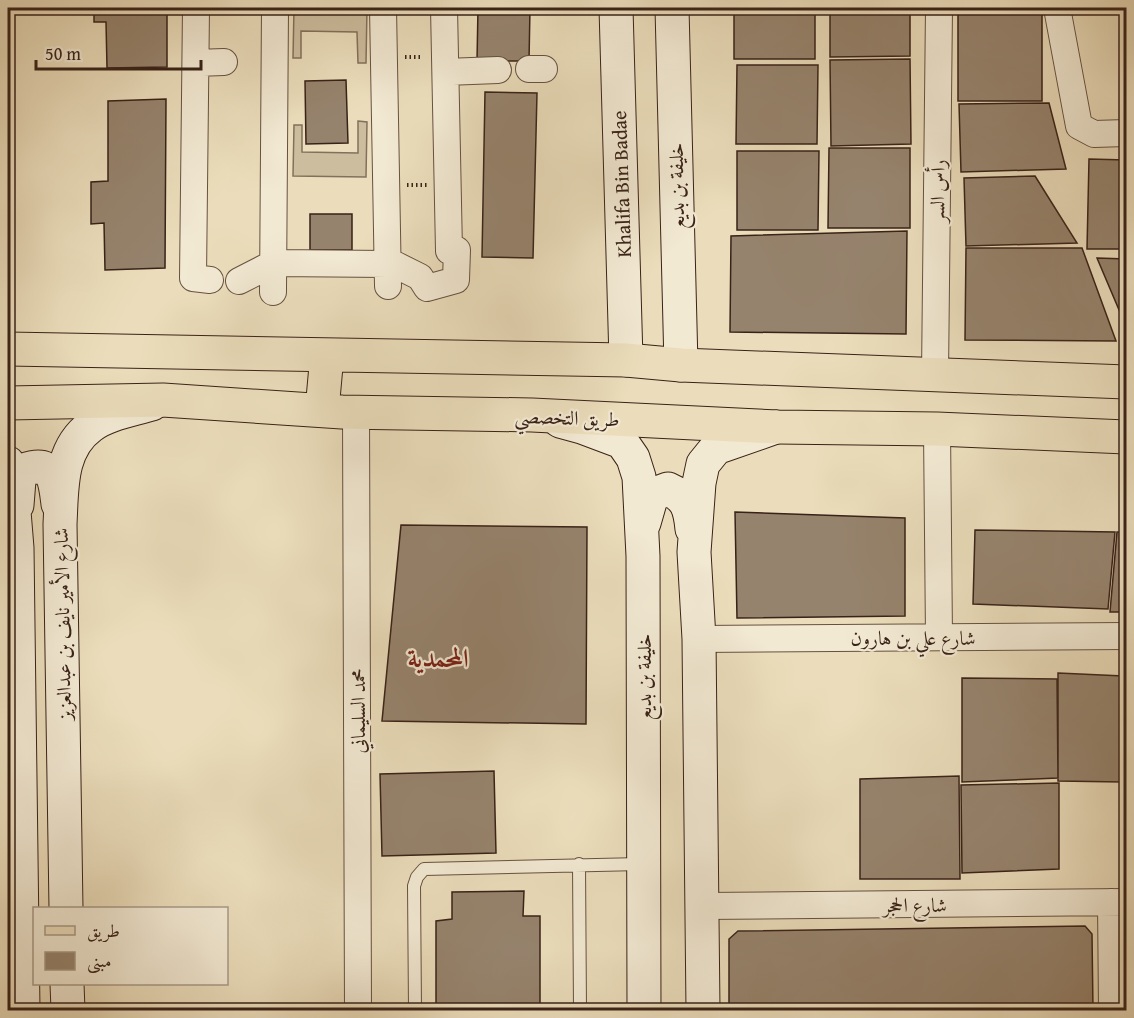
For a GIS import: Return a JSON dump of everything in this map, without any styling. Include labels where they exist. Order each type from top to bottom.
[{"type":"main road","points":[[8,349],[626,360],[681,365],[1126,382]]},
{"type":"main road","points":[[322,410],[327,355]]},
{"type":"main road","name":"طريق التخصصي","points":[[8,403],[163,400],[356,412],[532,415],[777,427],[937,429],[1126,437]]},
{"type":"street","points":[[196,8],[193,278],[210,280]]},
{"type":"street","points":[[273,292],[269,61],[275,8]]},
{"type":"street","points":[[382,8],[390,57],[394,185],[388,275]]},
{"type":"street","points":[[388,275],[396,265],[420,277],[427,288],[456,280],[458,250],[449,251],[444,184],[442,62],[444,8]]},
{"type":"street","name":"Khalifa Bin Badae","points":[[616,8],[626,360]]},
{"type":"street","name":"خليفة بن بديع","points":[[672,8],[681,365]]},
{"type":"street","name":"رأس السر","points":[[935,375],[939,8]]},
{"type":"street","points":[[1057,8],[1079,126],[1094,134],[1126,133]]},
{"type":"street","points":[[196,63],[224,62]]},
{"type":"street","points":[[442,62],[498,70]]},
{"type":"street","points":[[623,260],[635,272],[648,278],[663,275],[673,265],[677,251]]},
{"type":"street","points":[[239,281],[274,263],[388,275]]},
{"type":"street","name":"شارع الأمير نايف بن عبدالعزيز","points":[[66,907],[60,524],[63,477],[67,456],[79,438],[91,426],[163,400]]},
{"type":"street","name":"محمد السليماني","points":[[356,412],[358,1011]]},
{"type":"street","name":"خليفة بن بديع","points":[[532,415],[582,427],[622,442],[633,458],[639,477],[643,556],[644,1011]]},
{"type":"street","points":[[694,552],[699,483],[704,464],[716,448],[777,427]]},
{"type":"street","points":[[937,429],[939,637]]},
{"type":"street","points":[[8,463],[16,536],[23,1011]]},
{"type":"street","points":[[16,536],[19,480],[24,470],[34,466],[50,471],[56,483],[60,524]]},
{"type":"street","points":[[643,556],[644,524],[652,495],[668,489],[680,494],[690,512],[699,639],[703,1011]]},
{"type":"street","name":"شارع علي بن هارون","points":[[699,639],[1126,636]]},
{"type":"street","points":[[1112,1011],[1119,902]]},
{"type":"street","name":"شارع الحجر","points":[[703,906],[1119,902]]},
{"type":"street","points":[[67,985],[68,1011]]},
{"type":"lane","points":[[579,864],[580,1011]]},
{"type":"lane","points":[[415,1011],[414,886],[417,877],[424,869],[642,864]]},
{"type":"path","points":[[390,57],[442,62]]},
{"type":"path","points":[[394,185],[444,184]]},
{"type":"shaded area","points":[[294,8],[367,8],[366,63],[358,63],[357,32],[301,31],[301,58],[293,58]]},
{"type":"shaded area","points":[[358,121],[367,122],[366,177],[293,176],[294,125],[302,125],[302,152],[358,153]]},
{"type":"building","points":[[94,8],[167,8],[167,67],[107,68],[106,22],[94,22]]},
{"type":"building","points":[[478,8],[530,8],[529,61],[477,61]]},
{"type":"building","points":[[734,8],[815,8],[815,59],[734,59]]},
{"type":"building","points":[[830,8],[910,8],[910,56],[830,57]]},
{"type":"building","points":[[958,8],[1042,8],[1042,101],[958,101]]},
{"type":"building","points":[[910,59],[911,144],[831,146],[830,60]]},
{"type":"building","points":[[737,65],[818,65],[817,144],[736,144]]},
{"type":"building","points":[[346,80],[348,143],[306,144],[305,81]]},
{"type":"building","points":[[485,92],[537,93],[533,258],[482,257]]},
{"type":"building","points":[[166,99],[165,268],[105,270],[104,223],[91,224],[91,182],[108,181],[108,101]]},
{"type":"building","points":[[1049,103],[1066,169],[961,172],[959,104]]},
{"type":"building","points":[[829,148],[910,148],[910,228],[828,228]]},
{"type":"building","points":[[737,151],[819,151],[818,230],[737,230]]},
{"type":"building","points":[[1089,159],[1126,160],[1125,249],[1087,249]]},
{"type":"building","points":[[1035,176],[1077,243],[966,246],[964,178]]},
{"type":"building","points":[[310,214],[352,214],[352,250],[310,250]]},
{"type":"building","points":[[907,231],[906,334],[730,332],[731,236]]},
{"type":"building","points":[[966,248],[1082,248],[1116,341],[965,340]]},
{"type":"building","points":[[1097,258],[1126,259],[1126,328],[1125,324]]},
{"type":"building","points":[[735,512],[905,518],[905,616],[737,618]]},
{"type":"building","points":[[401,525],[587,527],[586,724],[382,721]]},
{"type":"building","points":[[975,530],[1115,532],[1108,609],[973,604]]},
{"type":"building","points":[[1117,532],[1126,532],[1126,612],[1110,612]]},
{"type":"building","points":[[1058,673],[1123,676],[1122,782],[1058,781]]},
{"type":"building","points":[[962,678],[1057,679],[1058,778],[962,782]]},
{"type":"building","points":[[494,771],[496,853],[382,856],[380,774]]},
{"type":"building","points":[[959,776],[960,879],[860,879],[860,779]]},
{"type":"building","points":[[1059,783],[1059,869],[962,873],[961,785]]},
{"type":"building","points":[[524,891],[523,916],[540,916],[540,1010],[436,1010],[436,921],[452,919],[452,892]]},
{"type":"building","points":[[1085,926],[1092,934],[1093,1010],[729,1010],[729,939],[738,931]]},
{"type":"building","points":[[1126,932],[1126,1010],[1124,935]]},
{"type":"district","name":"المحمدية","points":[[438,657]]}]
